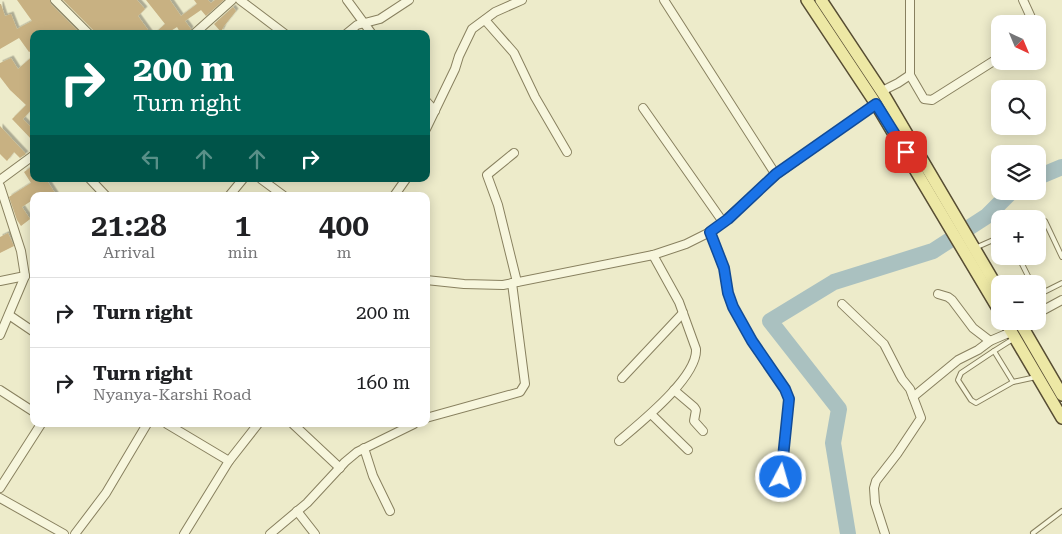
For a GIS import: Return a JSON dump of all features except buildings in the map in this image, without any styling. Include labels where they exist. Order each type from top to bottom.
[{"type":"main road","points":[[807,0],[876,104],[991,297]]},
{"type":"main road","points":[[821,0],[882,91],[991,277]]},
{"type":"main road","points":[[1010,330],[1062,418]]},
{"type":"main road","points":[[1025,330],[1062,395]]},
{"type":"street","points":[[55,0],[85,30]]},
{"type":"street","points":[[198,30],[232,0]]},
{"type":"street","points":[[240,0],[280,30]]},
{"type":"street","points":[[346,0],[369,30]]},
{"type":"street","points":[[351,30],[357,25],[380,19],[409,0]]},
{"type":"street","points":[[430,121],[456,69],[468,34],[500,9],[522,0]]},
{"type":"street","points":[[664,0],[776,174]]},
{"type":"street","points":[[919,0],[910,2],[910,75],[924,99],[932,100],[991,63]]},
{"type":"street","points":[[1023,0],[1030,15]]},
{"type":"street","points":[[484,20],[514,53],[535,97],[567,152]]},
{"type":"street","points":[[882,91],[898,84],[910,75]]},
{"type":"street","points":[[430,280],[503,285],[578,268],[653,255],[686,244],[710,232],[776,174],[876,104]]},
{"type":"street","points":[[430,105],[435,111]]},
{"type":"street","points":[[643,108],[723,222]]},
{"type":"street","points":[[430,417],[520,392],[525,384],[515,282],[498,205],[488,175],[514,153]]},
{"type":"street","points":[[0,180],[30,158]]},
{"type":"street","points":[[93,182],[102,192]]},
{"type":"street","points":[[232,192],[241,182]]},
{"type":"street","points":[[265,182],[278,192]]},
{"type":"street","points":[[273,188],[275,182]]},
{"type":"street","points":[[0,186],[2,202],[21,251],[25,276],[10,316],[0,335]]},
{"type":"street","points":[[710,232],[724,268],[728,293],[733,307],[752,341],[785,389],[789,399],[780,493]]},
{"type":"street","points":[[618,441],[651,414],[674,390],[694,364],[696,356],[696,349],[679,302],[653,255]]},
{"type":"street","points":[[0,281],[25,276]]},
{"type":"street","points":[[938,294],[952,300],[973,328],[990,341]]},
{"type":"street","points":[[1046,309],[1062,300]]},
{"type":"street","points":[[842,304],[884,344],[913,397],[921,418],[897,454],[879,476],[874,488],[875,503],[885,534]]},
{"type":"street","points":[[622,378],[683,314]]},
{"type":"street","points":[[10,316],[30,329]]},
{"type":"street","points":[[913,397],[958,360],[978,350],[990,341],[1013,335]]},
{"type":"street","points":[[0,390],[30,409]]},
{"type":"street","points":[[674,390],[694,407],[696,410],[694,422],[704,431]]},
{"type":"street","points":[[651,414],[688,450]]},
{"type":"street","points":[[0,488],[39,427]]},
{"type":"street","points":[[75,534],[106,493],[145,427]]},
{"type":"street","points":[[171,427],[229,461]]},
{"type":"street","points":[[184,534],[229,461],[256,427]]},
{"type":"street","points":[[296,427],[340,468]]},
{"type":"street","points":[[270,534],[307,503],[358,452],[399,427]]},
{"type":"street","points":[[364,448],[373,476],[390,511]]},
{"type":"street","points":[[0,498],[64,534]]},
{"type":"street","points":[[296,512],[315,534]]},
{"type":"lane","points":[[1046,223],[1062,257]]},
{"type":"lane","points":[[974,248],[991,241]]},
{"type":"lane","points":[[1046,291],[1062,283]]},
{"type":"lane","points":[[1013,335],[994,351],[961,373],[958,380],[971,400],[976,403],[1013,382],[1038,377]]},
{"type":"lane","points":[[994,351],[1013,382]]},
{"type":"lane","points":[[1033,533],[1062,511]]},
{"type":"waterway","points":[[1046,174],[1062,167]]},
{"type":"waterway","points":[[848,534],[833,443],[839,409],[770,321],[834,282],[933,251],[987,216],[1003,200]]},
{"type":"route","points":[[781,477],[789,399],[785,389],[752,341],[733,307],[728,293],[724,268],[710,232],[728,219],[776,174],[876,104],[906,152]]}]
